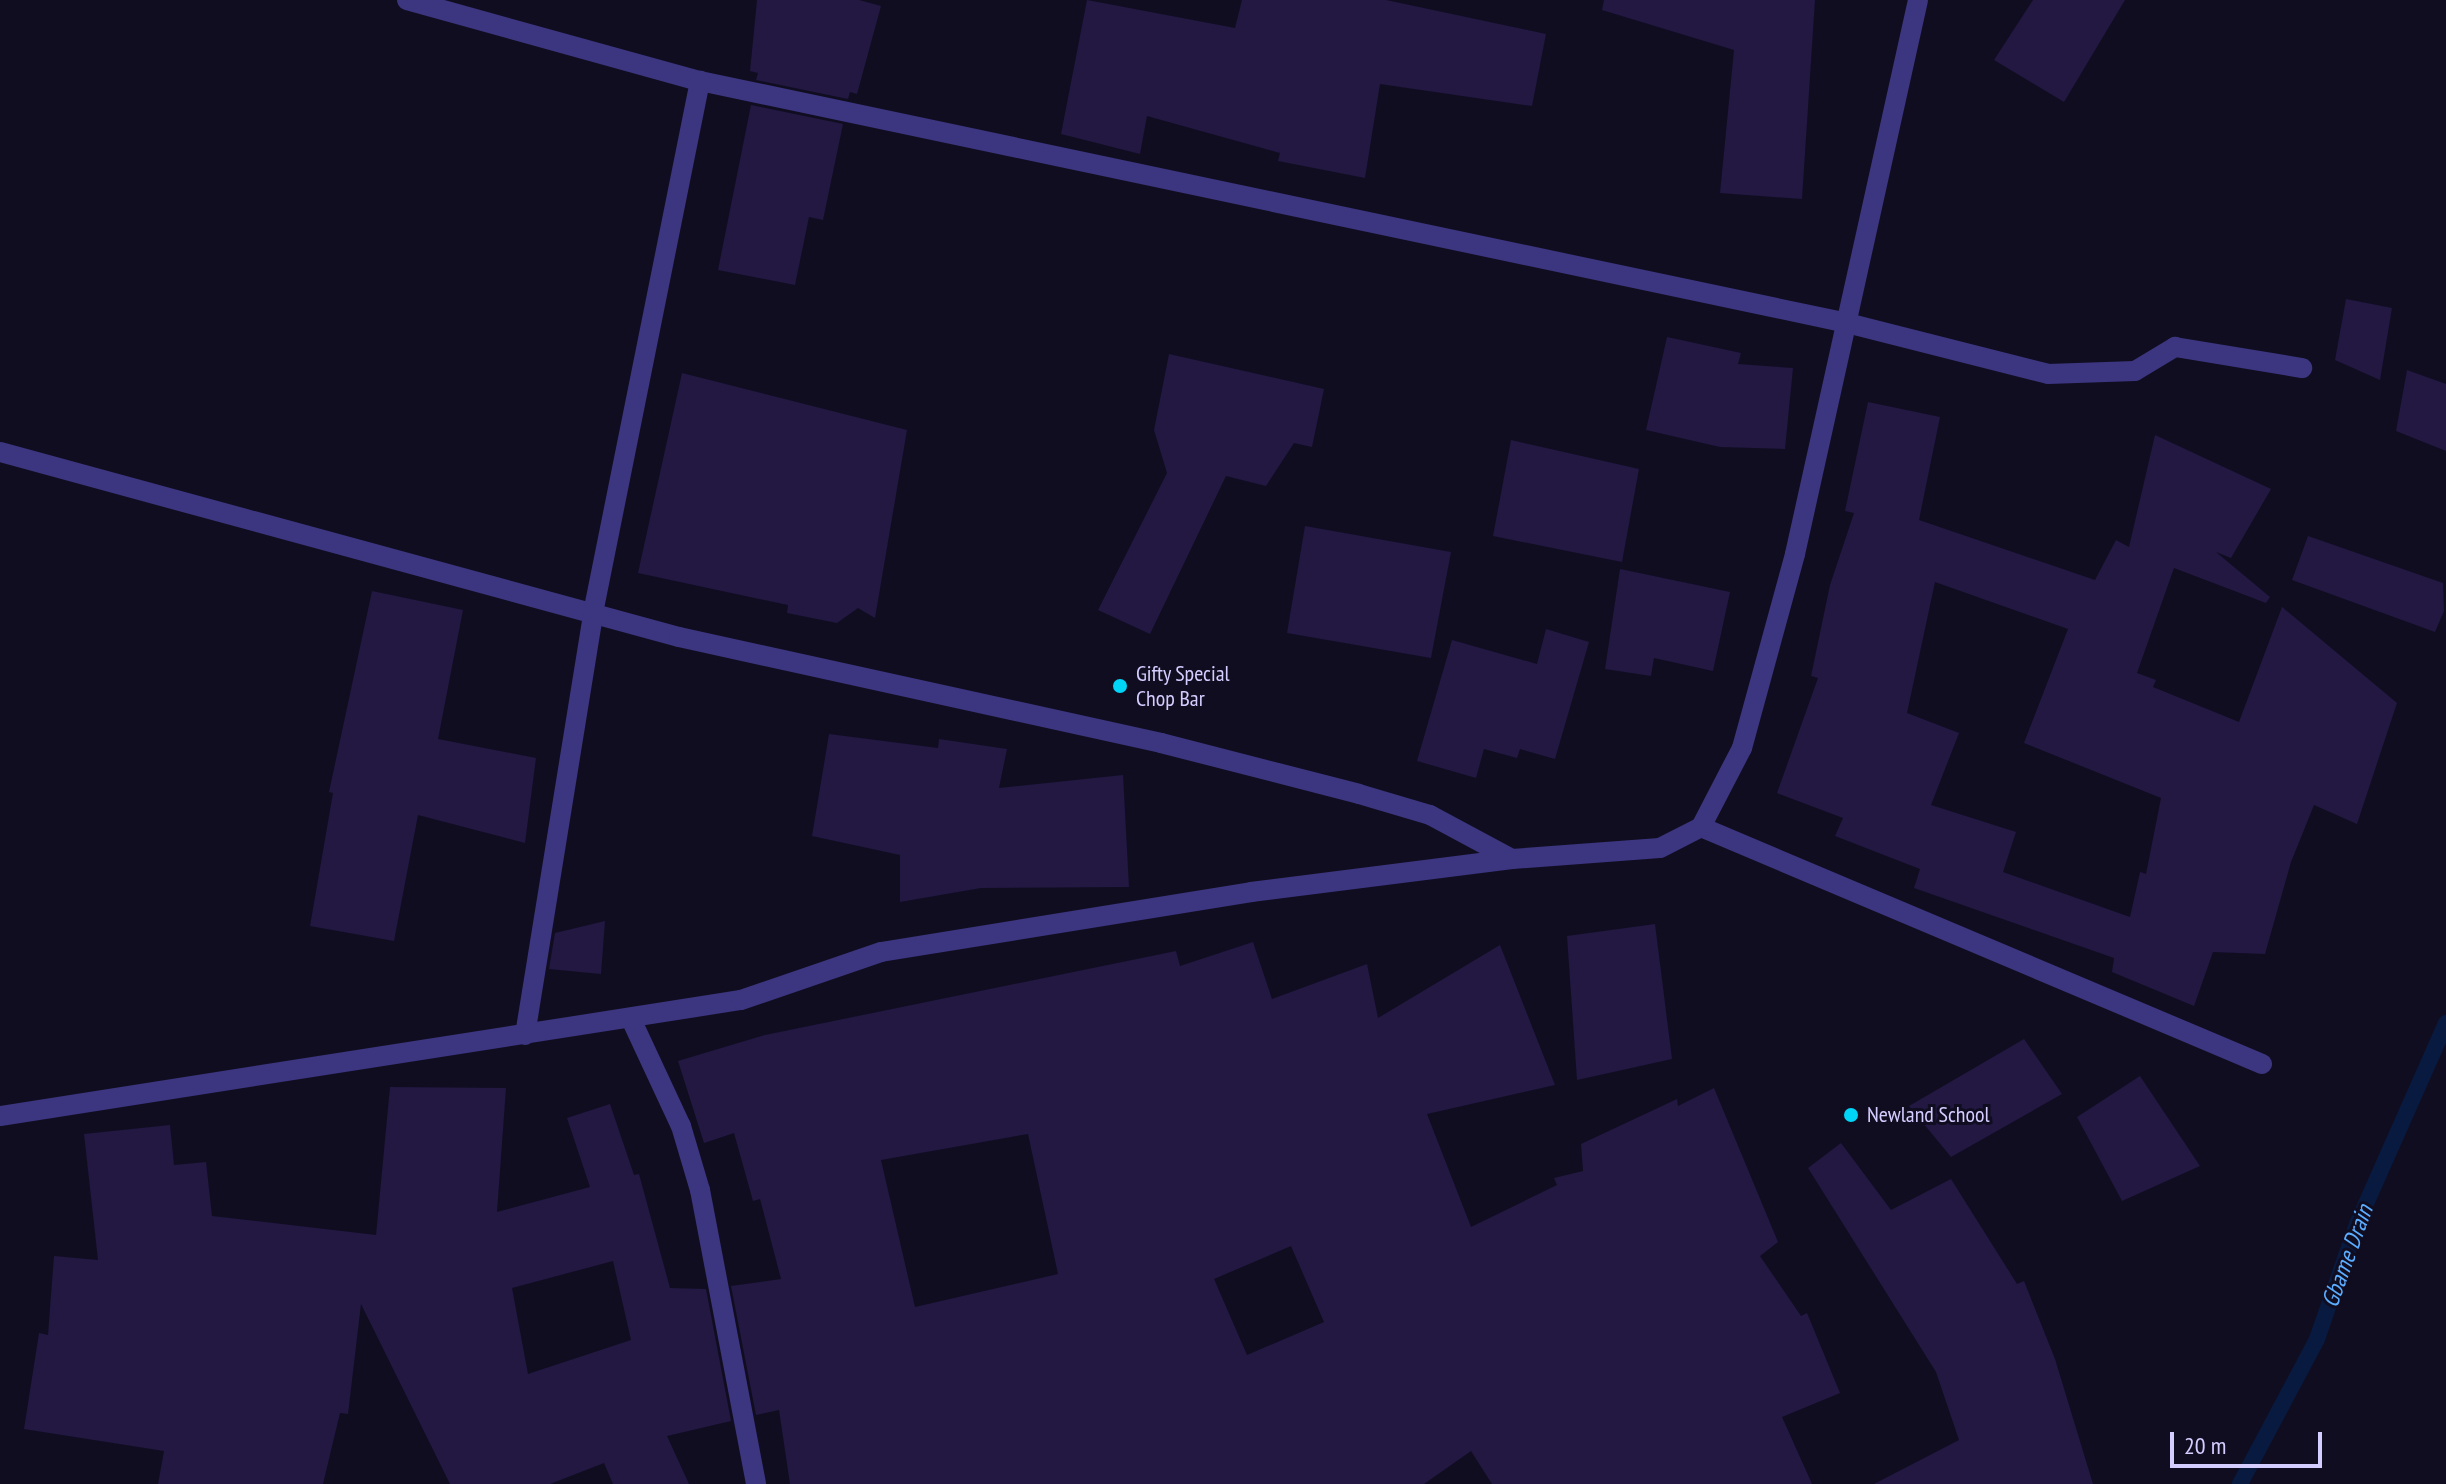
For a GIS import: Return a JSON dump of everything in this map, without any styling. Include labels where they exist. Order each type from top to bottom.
[{"type":"street","points":[[407,0],[700,81],[1847,323],[2048,374],[2135,371],[2175,347],[2302,368]]},
{"type":"street","points":[[0,1116],[741,1000],[881,952],[1251,892],[1512,859],[1660,848],[1701,827],[1742,748],[1767,659],[1847,323],[1918,0]]},
{"type":"street","points":[[525,1035],[593,613],[700,81]]},
{"type":"street","points":[[0,452],[783,663],[1161,743],[1359,794],[1430,815],[1512,859]]},
{"type":"street","points":[[1701,827],[2262,1064]]},
{"type":"street","points":[[631,1019],[681,1126],[700,1190],[756,1484]]},
{"type":"building","points":[[757,0],[859,0],[881,6],[857,94],[850,92],[848,99],[756,80],[758,73],[750,71]]},
{"type":"building","points":[[1087,0],[1235,28],[1242,0],[1386,0],[1546,34],[1532,106],[1380,84],[1365,178],[1278,161],[1280,153],[1147,116],[1140,154],[1061,134]]},
{"type":"building","points":[[1604,0],[1815,0],[1802,199],[1720,193],[1734,50],[1602,10]]},
{"type":"building","points":[[2033,0],[2125,0],[2064,102],[1994,60]]},
{"type":"building","points":[[751,105],[843,124],[823,220],[809,217],[795,285],[718,270]]},
{"type":"building","points":[[2346,299],[2392,308],[2380,380],[2335,360]]},
{"type":"building","points":[[1667,337],[1741,353],[1738,364],[1793,368],[1785,449],[1720,447],[1646,430]]},
{"type":"building","points":[[1169,354],[1324,389],[1312,447],[1294,443],[1266,486],[1226,476],[1150,634],[1098,610],[1167,473],[1154,430]]},
{"type":"building","points":[[2407,370],[2446,384],[2446,451],[2396,431]]},
{"type":"building","points":[[682,373],[907,430],[875,618],[858,608],[837,623],[787,613],[788,605],[638,573]]},
{"type":"building","points":[[1868,402],[1940,417],[1919,520],[2095,580],[2116,540],[2129,547],[2155,435],[2271,489],[2231,558],[2216,552],[2270,597],[2266,603],[2174,568],[2137,673],[2156,680],[2153,687],[2239,722],[2282,607],[2397,703],[2357,824],[2314,805],[2291,862],[2265,954],[2213,952],[2194,1006],[2112,972],[2114,958],[1914,888],[1920,869],[1835,836],[1843,818],[1777,793],[1818,678],[1811,676],[1830,585],[1854,513],[1845,511]],"holes":[[[1935,582],[2068,629],[2024,743],[2161,798],[2146,874],[2140,872],[2130,917],[2003,872],[2016,832],[1931,805],[1959,733],[1907,713]]]},
{"type":"building","points":[[1511,440],[1639,469],[1622,562],[1493,536]]},
{"type":"building","points":[[1305,526],[1451,552],[1431,658],[1287,633]]},
{"type":"building","points":[[2308,536],[2443,583],[2444,611],[2435,632],[2292,580]]},
{"type":"building","points":[[1620,569],[1730,592],[1713,671],[1654,658],[1651,676],[1605,669]]},
{"type":"building","points":[[372,591],[463,610],[438,739],[536,758],[525,843],[418,815],[394,941],[310,926],[333,793],[329,792]]},
{"type":"building","points":[[1546,629],[1589,642],[1555,759],[1520,749],[1517,758],[1484,749],[1476,778],[1417,761],[1452,640],[1537,664]]},
{"type":"building","points":[[829,734],[938,748],[939,739],[1007,749],[999,788],[1123,775],[1129,887],[981,888],[900,902],[900,855],[812,836]]},
{"type":"building","points":[[605,921],[601,974],[549,969],[555,933]]},
{"type":"building","points":[[1655,924],[1672,1059],[1577,1080],[1567,936]]},
{"type":"building","points":[[1253,942],[1272,999],[1367,964],[1378,1018],[1500,945],[1555,1085],[1427,1114],[1471,1227],[1557,1185],[1554,1178],[1583,1171],[1581,1144],[1677,1099],[1678,1106],[1714,1088],[1778,1242],[1760,1256],[1801,1316],[1807,1313],[1840,1393],[1782,1417],[1812,1484],[1492,1484],[1471,1451],[1424,1484],[790,1484],[779,1410],[756,1415],[731,1286],[781,1279],[760,1199],[753,1201],[734,1133],[704,1143],[678,1061],[765,1035],[1176,951],[1180,966]],"holes":[[[1028,1134],[1058,1274],[915,1307],[881,1160]],[[1291,1246],[1324,1322],[1247,1355],[1214,1279]]]},
{"type":"building","points":[[2024,1039],[2062,1094],[1951,1157],[1909,1106]]},
{"type":"building","points":[[2140,1076],[2200,1166],[2122,1201],[2077,1117]]},
{"type":"building","points":[[390,1087],[506,1088],[497,1212],[590,1187],[567,1118],[610,1104],[634,1175],[639,1174],[670,1288],[706,1289],[731,1421],[667,1436],[689,1484],[613,1484],[604,1463],[550,1484],[450,1484],[361,1304],[348,1414],[340,1413],[323,1484],[158,1484],[164,1451],[24,1429],[39,1333],[48,1335],[54,1256],[98,1260],[84,1134],[170,1125],[174,1165],[206,1162],[212,1216],[376,1235]],"holes":[[[613,1261],[631,1340],[528,1374],[512,1288]]]},
{"type":"building","points":[[1841,1143],[1891,1210],[1951,1179],[2017,1284],[2024,1281],[2055,1359],[2093,1484],[1874,1484],[1959,1440],[1936,1372],[1808,1168]]},
{"type":"waterway","name":"Gbame Drain","points":[[2240,1484],[2317,1339],[2357,1224],[2446,1023]]},
{"type":"place","name":"Gifty Special Chop Bar","points":[[1120,686]]},
{"type":"place","name":"Newland School","points":[[1851,1115]]}]
